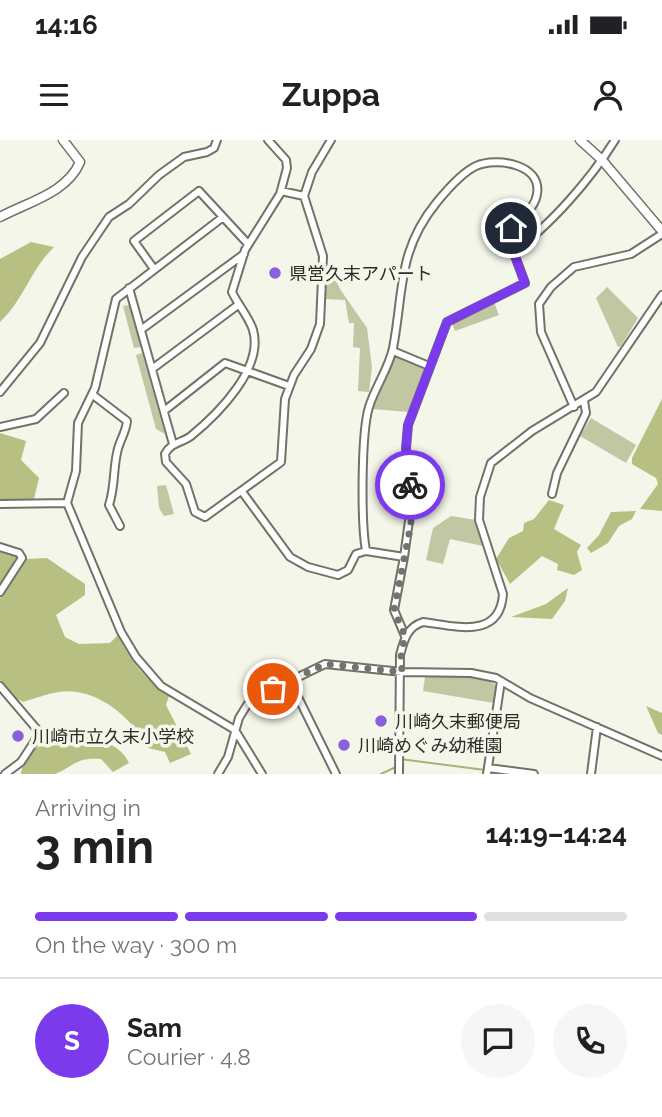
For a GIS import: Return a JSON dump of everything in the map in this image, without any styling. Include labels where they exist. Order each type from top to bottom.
[{"type":"street","points":[[0,217],[66,184],[74,175],[79,162],[63,140]]},
{"type":"street","points":[[0,392],[40,343],[82,257],[109,217],[129,204],[159,174],[184,157],[214,148],[217,140]]},
{"type":"street","points":[[268,140],[286,160],[287,168],[281,191],[248,244],[232,292],[253,327],[256,340],[254,356],[240,386],[190,437],[173,444],[165,458],[186,484],[197,515],[211,516],[281,462],[285,399],[289,386],[311,349],[320,324],[323,256],[304,197],[312,172],[331,140]]},
{"type":"street","points":[[573,407],[541,332],[539,304],[551,287],[574,267],[631,254],[662,233],[602,160],[580,140]]},
{"type":"street","points":[[513,251],[526,242],[602,160],[615,140]]},
{"type":"street","points":[[366,551],[361,527],[368,411],[393,351],[404,260],[414,237],[438,201],[475,166],[524,167],[533,174],[537,183],[537,195],[532,205],[511,228],[508,237],[524,285],[447,322],[408,425],[406,448],[412,499],[394,610],[405,636]]},
{"type":"street","points":[[154,269],[134,241],[199,191],[248,244]]},
{"type":"street","points":[[281,191],[304,197]]},
{"type":"street","points":[[223,217],[116,299],[93,395],[78,423],[76,471],[67,503],[121,632],[136,657],[161,686],[235,730],[262,774]]},
{"type":"street","points":[[142,329],[244,254]]},
{"type":"street","points":[[129,288],[173,444]]},
{"type":"street","points":[[398,774],[401,655],[405,636],[415,625],[423,622],[479,628],[496,618],[503,594],[479,520],[480,497],[491,463],[503,451],[596,392],[662,295]]},
{"type":"street","points":[[152,369],[238,305]]},
{"type":"street","points":[[393,351],[429,366]]},
{"type":"street","points":[[163,411],[225,363],[289,386]]},
{"type":"street","points":[[0,427],[36,419],[64,393]]},
{"type":"street","points":[[93,395],[127,421],[126,432],[119,442],[116,455],[116,484],[109,505],[120,526]]},
{"type":"street","points":[[552,495],[557,473],[586,412],[584,401]]},
{"type":"street","points":[[243,493],[297,562],[338,575],[348,570],[356,554],[366,551],[404,556]]},
{"type":"street","points":[[0,504],[67,503]]},
{"type":"street","points":[[0,547],[15,550],[22,558],[0,592]]},
{"type":"street","points":[[218,774],[228,757],[235,730],[247,705],[258,696],[291,683],[325,664],[402,672],[471,673],[501,681],[662,756]]},
{"type":"street","points":[[501,681],[488,771],[534,774]]},
{"type":"street","points":[[291,683],[336,774]]},
{"type":"street","points":[[0,686],[40,733],[22,762],[5,774]]},
{"type":"street","points":[[591,774],[597,727]]},
{"type":"green space","points":[[31,242],[54,247],[39,265],[15,305],[0,322],[0,259]]},
{"type":"green space","points":[[328,263],[340,289],[367,328],[372,367],[369,392],[358,391],[360,348],[353,347],[354,323],[349,323],[345,300],[325,299]]},
{"type":"green space","points":[[607,287],[638,318],[618,347],[596,298]]},
{"type":"green space","points":[[494,302],[499,315],[455,331],[451,321]]},
{"type":"green space","points":[[129,305],[141,347],[134,348],[123,306]]},
{"type":"green space","points":[[142,353],[165,434],[156,429],[136,355]]},
{"type":"green space","points":[[395,356],[420,365],[425,371],[409,412],[371,409]]},
{"type":"green space","points":[[662,399],[662,511],[640,509],[658,484],[656,478],[632,464],[632,458]]},
{"type":"green space","points":[[591,418],[636,445],[626,463],[580,436]]},
{"type":"green space","points":[[0,433],[26,441],[21,460],[39,478],[34,499],[0,499]]},
{"type":"green space","points":[[166,485],[174,514],[164,516],[159,508],[157,486]]},
{"type":"green space","points":[[549,500],[564,505],[554,529],[581,545],[577,552],[582,570],[574,575],[557,570],[558,564],[542,556],[510,584],[496,559],[509,538],[523,531],[524,523],[534,519]]},
{"type":"green space","points":[[636,511],[632,519],[619,526],[608,543],[591,553],[587,548],[599,535],[611,512]]},
{"type":"green space","points":[[451,516],[476,520],[483,546],[450,539],[443,564],[426,560],[433,528]]},
{"type":"green space","points":[[0,551],[18,558],[0,587]]},
{"type":"green space","points":[[47,558],[85,584],[85,595],[56,615],[65,637],[79,644],[110,643],[118,635],[139,669],[169,696],[166,705],[191,754],[170,763],[165,752],[148,748],[119,712],[88,695],[63,692],[23,702],[10,695],[0,680],[0,598],[26,559]]},
{"type":"green space","points":[[568,588],[565,601],[552,619],[511,617],[546,604]]},
{"type":"green space","points":[[425,677],[487,679],[497,686],[494,703],[423,691]]},
{"type":"green space","points":[[646,706],[662,713],[662,735],[658,733]]},
{"type":"green space","points":[[65,736],[102,740],[118,749],[129,763],[113,772],[101,759],[86,759],[55,774],[21,774],[26,758],[36,748]]},
{"type":"waterway","points":[[400,759],[485,770]]},
{"type":"waterway","points":[[381,774],[398,766]]},
{"type":"way so far","points":[[273,689],[291,683],[325,664],[402,672],[401,655],[405,636],[394,610],[411,524],[410,485]]},
{"type":"place","name":"県営久末アパート","points":[[275,273]]},
{"type":"place","name":"川崎久末郵便局","points":[[381,721]]},
{"type":"place","name":"川崎市立久末小学校","points":[[18,736]]},
{"type":"place","name":"川崎めぐみ幼稚園","points":[[344,745]]},
{"type":"route","points":[[410,485],[406,448],[410,416],[447,322],[525,283],[508,237],[511,228]]}]
